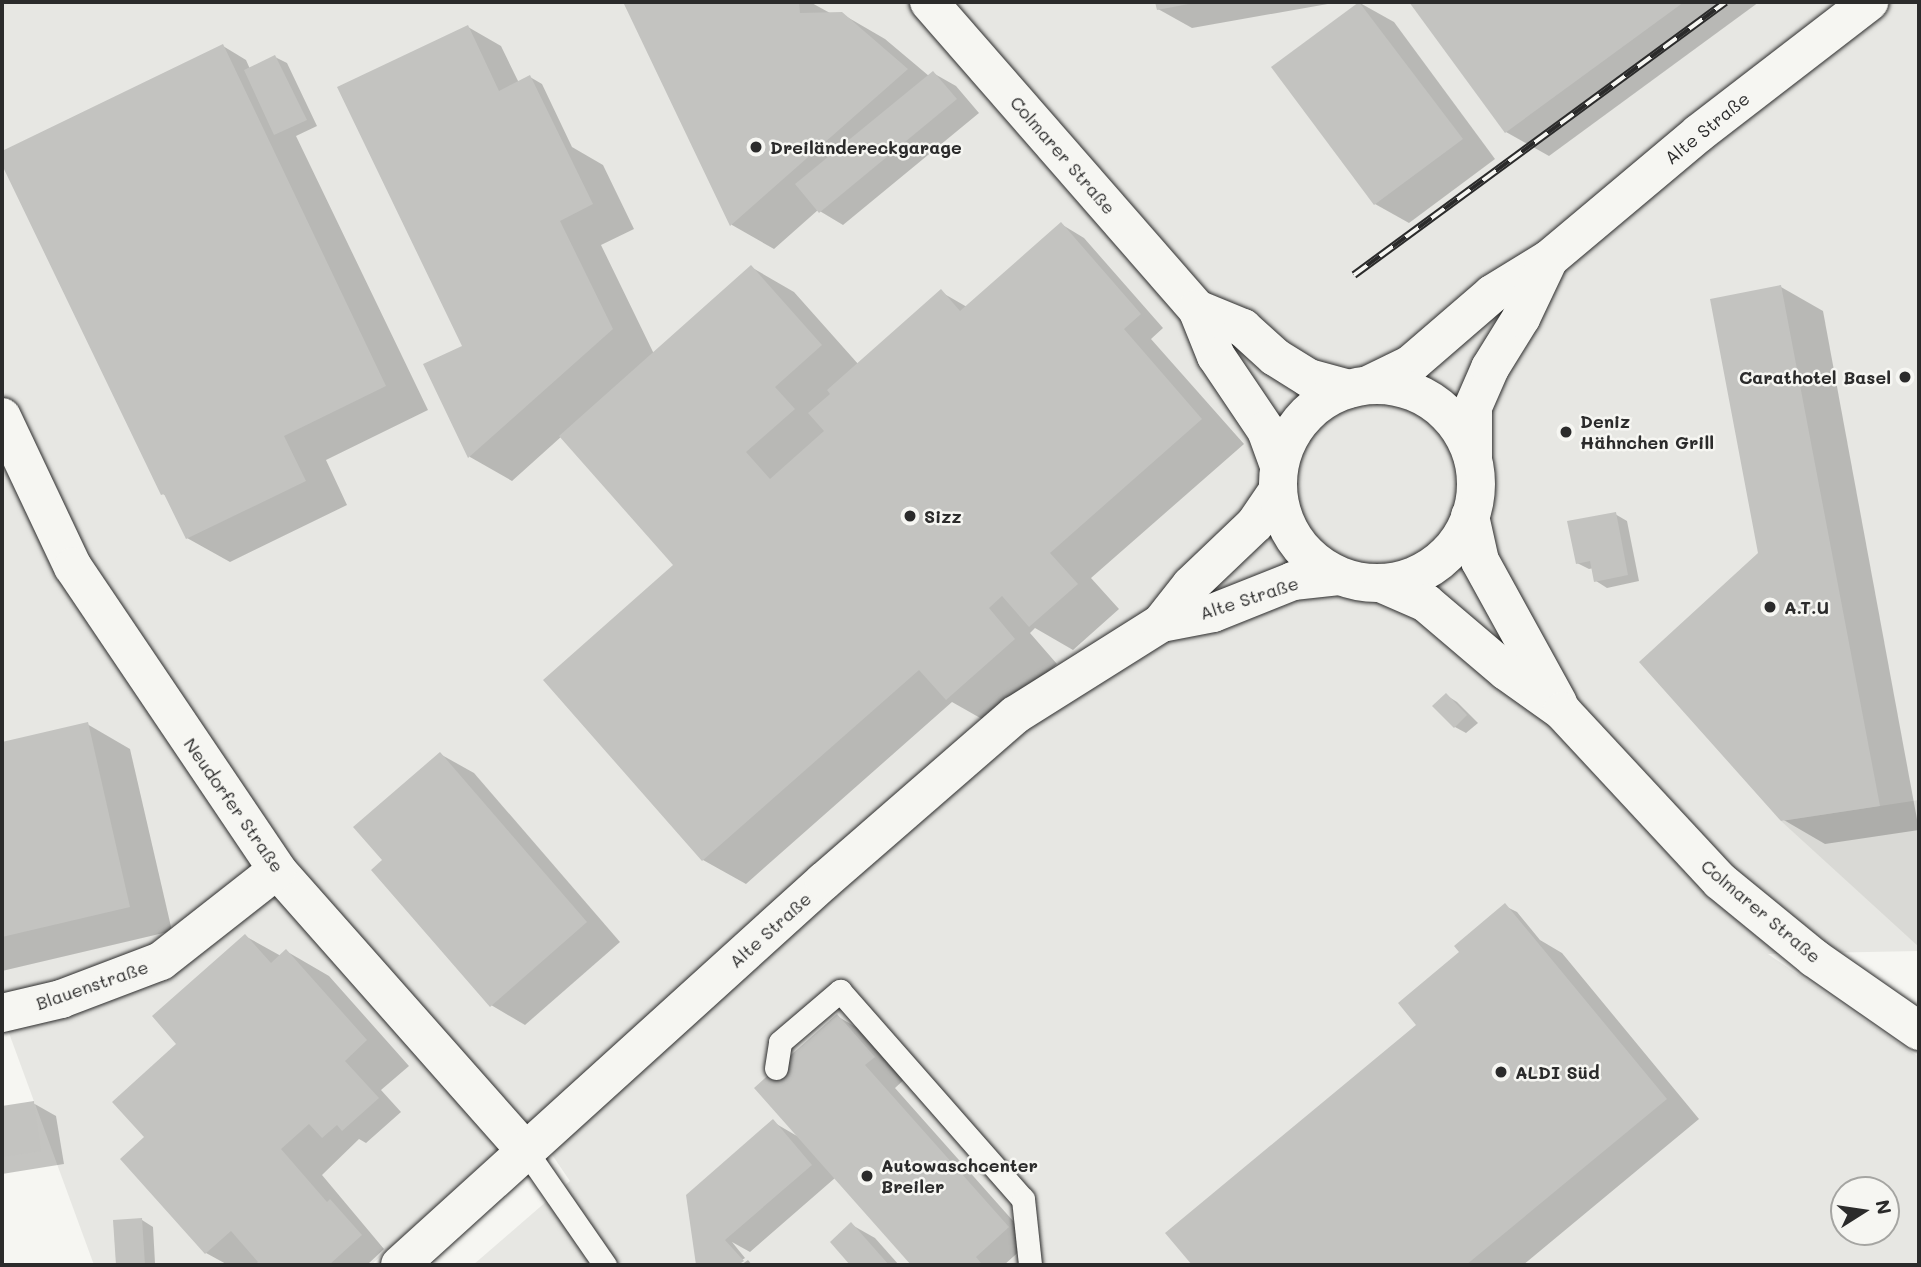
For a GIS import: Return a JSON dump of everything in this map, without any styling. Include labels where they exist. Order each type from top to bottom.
[{"type":"street","name":"Colmarer Straße","points":[[929,2],[1197,309],[1216,356],[1266,430],[1278,478]]},
{"type":"street","name":"Alte Straße","points":[[1359,387],[1411,364],[1492,294],[1549,259],[1699,133],[1869,2]]},
{"type":"street","name":"Alte Straße","points":[[1472,460],[1474,407],[1490,368],[1521,318],[1549,259]]},
{"type":"street","name":"Colmarer Straße","points":[[1197,309],[1243,328],[1275,357],[1309,377],[1359,387]]},
{"type":"street","points":[[1359,387],[1396,387],[1422,396],[1445,412],[1462,435],[1472,460],[1476,488],[1471,516],[1457,542],[1437,563],[1411,578],[1383,584],[1360,582],[1339,576],[1315,562],[1296,542],[1283,517],[1278,478],[1288,440],[1303,417],[1324,400],[1359,387]]},
{"type":"street","name":"Neudorfer Straße","points":[[2,417],[73,567],[277,870],[526,1151]]},
{"type":"street","name":"Alte Straße","points":[[400,1265],[824,881],[1015,715],[1161,623],[1191,585],[1255,524],[1278,478]]},
{"type":"street","name":"Colmarer Straße","points":[[1471,516],[1480,561],[1562,711]]},
{"type":"street","name":"Alte Straße","points":[[1161,623],[1213,613],[1293,581],[1339,576]]},
{"type":"street","name":"Colmarer Straße","points":[[1383,584],[1426,603],[1506,671],[1562,711],[1720,881],[1814,958],[1919,1031]]},
{"type":"street","name":"Blauenstraße","points":[[2,1013],[61,999],[161,961],[277,870]]},
{"type":"lane","points":[[776,1068],[780,1042],[840,991],[1023,1199],[1030,1265]]},
{"type":"lane","points":[[526,1151],[605,1265]]},
{"type":"shaded area","points":[[2,2],[1919,2],[1919,951],[1768,954],[1919,1057],[1919,1265],[473,1265],[570,1181],[529,1121],[371,1265],[94,1265],[2,1014]]},
{"type":"shaded area","points":[[1919,800],[1919,947],[1781,821]]},
{"type":"building","name":"Dreiländereckgarage","points":[[799,2],[800,13],[842,12],[908,69],[730,226],[624,4]]},
{"type":"building","points":[[1155,2],[1194,2],[1194,3],[1157,10]]},
{"type":"building","points":[[1359,2],[1463,139],[1374,205],[1271,67]]},
{"type":"building","points":[[1409,2],[1684,2],[1505,133]]},
{"type":"building","points":[[468,25],[499,91],[530,75],[593,204],[560,221],[613,329],[468,458],[423,364],[462,346],[337,87]]},
{"type":"building","points":[[223,44],[386,386],[284,436],[306,481],[186,539],[164,494],[161,495],[2,165],[2,151]]},
{"type":"building","points":[[275,55],[307,120],[274,135],[244,70]]},
{"type":"building","points":[[933,71],[957,99],[819,213],[795,184]]},
{"type":"building","name":"Sizz","points":[[1061,222],[1141,314],[1124,329],[1202,419],[1050,553],[1078,584],[1029,627],[1002,596],[989,608],[1015,639],[946,700],[919,670],[702,861],[543,680],[673,565],[559,436],[751,265],[822,345],[775,387],[795,409],[746,452],[770,479],[824,431],[808,413],[830,394],[827,390],[941,289],[960,311]]},
{"type":"building","name":"A.T.U","points":[[1781,285],[1880,806],[1781,821],[1639,662],[1758,553],[1710,299]]},
{"type":"building","points":[[1616,512],[1628,575],[1594,582],[1590,561],[1576,564],[1567,521]]},
{"type":"building","points":[[1446,693],[1467,715],[1454,728],[1432,706]]},
{"type":"building","points":[[88,722],[130,907],[2,937],[2,742]]},
{"type":"building","points":[[440,752],[587,922],[490,1007],[371,870],[382,860],[353,827]]},
{"type":"building","name":"ALDI Süd","points":[[1505,903],[1667,1099],[1466,1265],[1192,1265],[1165,1233],[1416,1025],[1398,1003],[1459,952],[1454,946]]},
{"type":"building","points":[[245,934],[271,963],[286,949],[367,1040],[345,1061],[379,1098],[342,1131],[337,1125],[322,1138],[309,1124],[281,1149],[327,1202],[330,1199],[362,1235],[329,1265],[254,1265],[258,1262],[231,1231],[205,1254],[120,1159],[144,1137],[112,1102],[176,1044],[152,1016]]},
{"type":"building","name":"Autowaschcenter Breiler","points":[[837,1014],[875,1057],[865,1065],[1009,1227],[976,1257],[981,1263],[979,1265],[911,1265],[754,1088]]},
{"type":"building","points":[[34,1101],[41,1151],[2,1157],[2,1106]]},
{"type":"building","points":[[773,1119],[812,1165],[725,1240],[744,1261],[738,1265],[696,1265],[686,1195]]},
{"type":"building","points":[[142,1218],[145,1265],[116,1265],[113,1220]]},
{"type":"building","points":[[851,1222],[889,1265],[850,1265],[830,1242]]},
{"type":"railway","points":[[1354,275],[1725,2]]},
{"type":"place","name":"Dreiländereckgarage","points":[[756,147]]},
{"type":"place","name":"Carathotel Basel","points":[[1905,377]]},
{"type":"place","name":"Deniz Hähnchen Grill","points":[[1566,432]]},
{"type":"place","name":"Sizz","points":[[910,516]]},
{"type":"place","name":"A.T.U","points":[[1770,607]]},
{"type":"place","name":"ALDI Süd","points":[[1501,1072]]},
{"type":"place","name":"Autowaschcenter Breiler","points":[[867,1176]]}]
